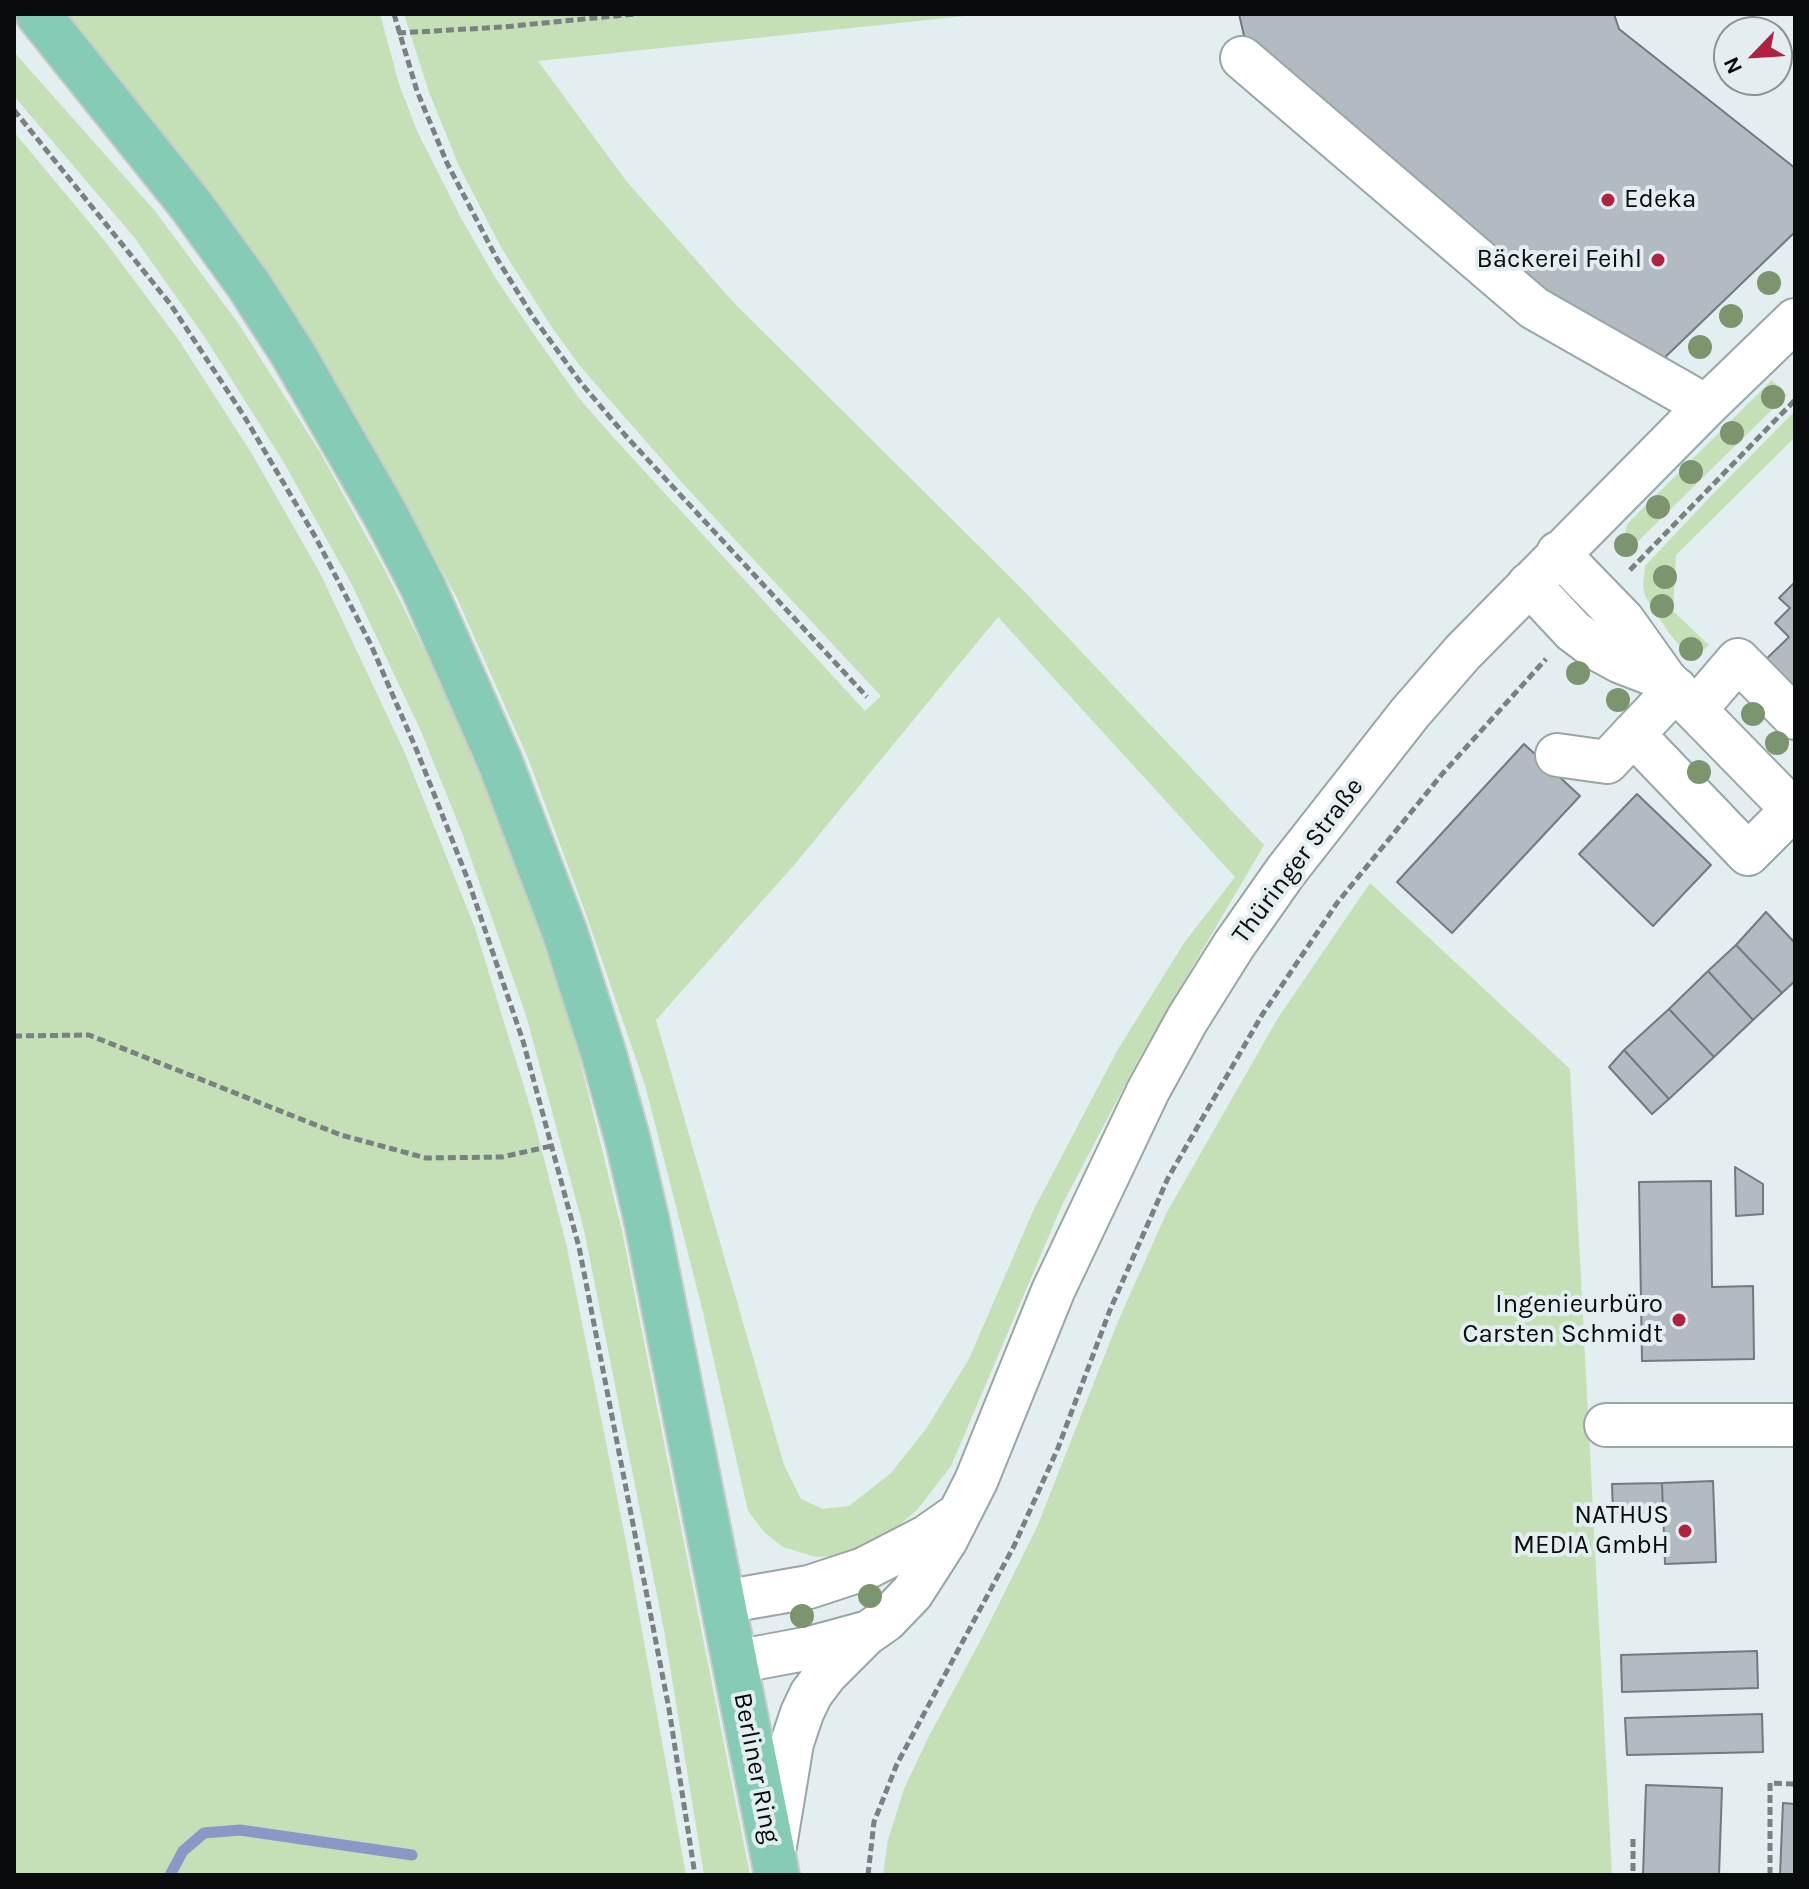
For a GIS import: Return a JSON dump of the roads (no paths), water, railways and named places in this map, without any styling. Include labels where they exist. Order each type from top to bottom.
[{"type":"main road","points":[[38,14],[148,154]]},
{"type":"main road","points":[[14,24],[148,154]]},
{"type":"main road","name":"Berliner Ring","points":[[148,154],[190,204],[248,284],[334,422],[423,587],[500,762],[565,933],[628,1141],[775,1865]]},
{"type":"street","points":[[1242,58],[1534,308],[1706,406]]},
{"type":"street","name":"Thüringer Straße","points":[[735,1662],[810,1648],[869,1632],[886,1620],[912,1593],[960,1513],[981,1469],[1053,1291],[1148,1091],[1187,1020],[1234,945],[1286,871],[1410,713],[1463,652],[1558,553],[1795,320]]},
{"type":"street","points":[[1558,553],[1613,608],[1679,692],[1794,811],[1748,854],[1633,734]]},
{"type":"street","points":[[1529,584],[1573,631],[1597,649],[1679,692]]},
{"type":"street","points":[[1557,755],[1607,762],[1679,692],[1738,660],[1795,718]]},
{"type":"street","points":[[1606,1425],[1795,1425]]},
{"type":"street","name":"Thüringer Straße","points":[[723,1602],[809,1587],[854,1573],[926,1537],[960,1513]]},
{"type":"street","points":[[775,1865],[789,1756],[802,1713],[826,1674],[869,1632]]},
{"type":"waterway","points":[[170,1875],[183,1851],[204,1833],[240,1830],[412,1855]]},
{"type":"place","name":"Edeka","points":[[1608,200]]},
{"type":"place","name":"Bäckerei Feihl","points":[[1658,260]]},
{"type":"place","name":"Ingenieurbüro Carsten Schmidt","points":[[1679,1320]]},
{"type":"place","name":"NATHUS MEDIA GmbH","points":[[1685,1531]]}]
